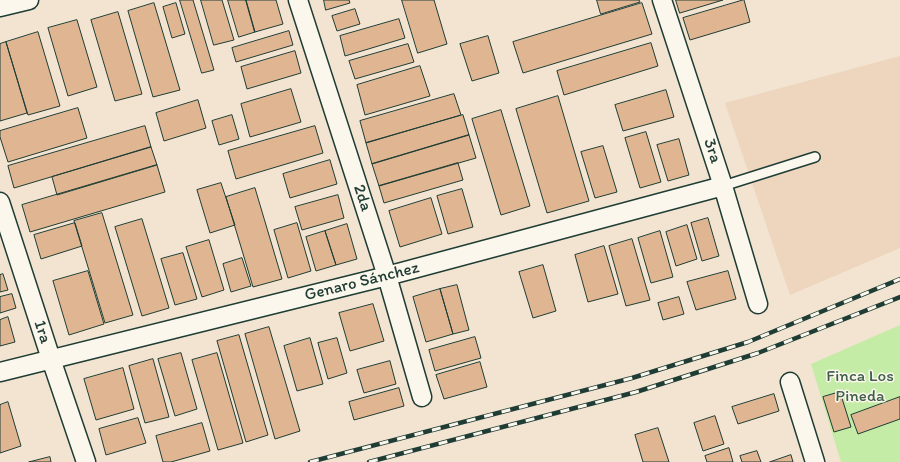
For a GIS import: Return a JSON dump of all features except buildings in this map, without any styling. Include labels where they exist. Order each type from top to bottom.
[{"type":"street","points":[[0,7],[29,0]]},
{"type":"street","name":"2da","points":[[298,0],[387,276],[422,397]]},
{"type":"street","name":"3ra","points":[[662,0],[723,186],[758,304]]},
{"type":"street","name":"Genaro Sánchez","points":[[0,372],[387,276],[723,186]]},
{"type":"street","name":"1ra","points":[[0,205],[86,462]]},
{"type":"street","points":[[790,382],[815,462]]},
{"type":"lane","points":[[723,186],[815,157]]},
{"type":"shaded area","points":[[900,56],[900,248],[790,295],[725,103]]},
{"type":"green space","name":"Finca Los Pineda","points":[[900,325],[900,462],[841,462],[811,364]]},
{"type":"railway","points":[[310,462],[632,378],[748,342],[900,279]]},
{"type":"railway","points":[[369,462],[636,392],[758,353],[900,297]]}]
